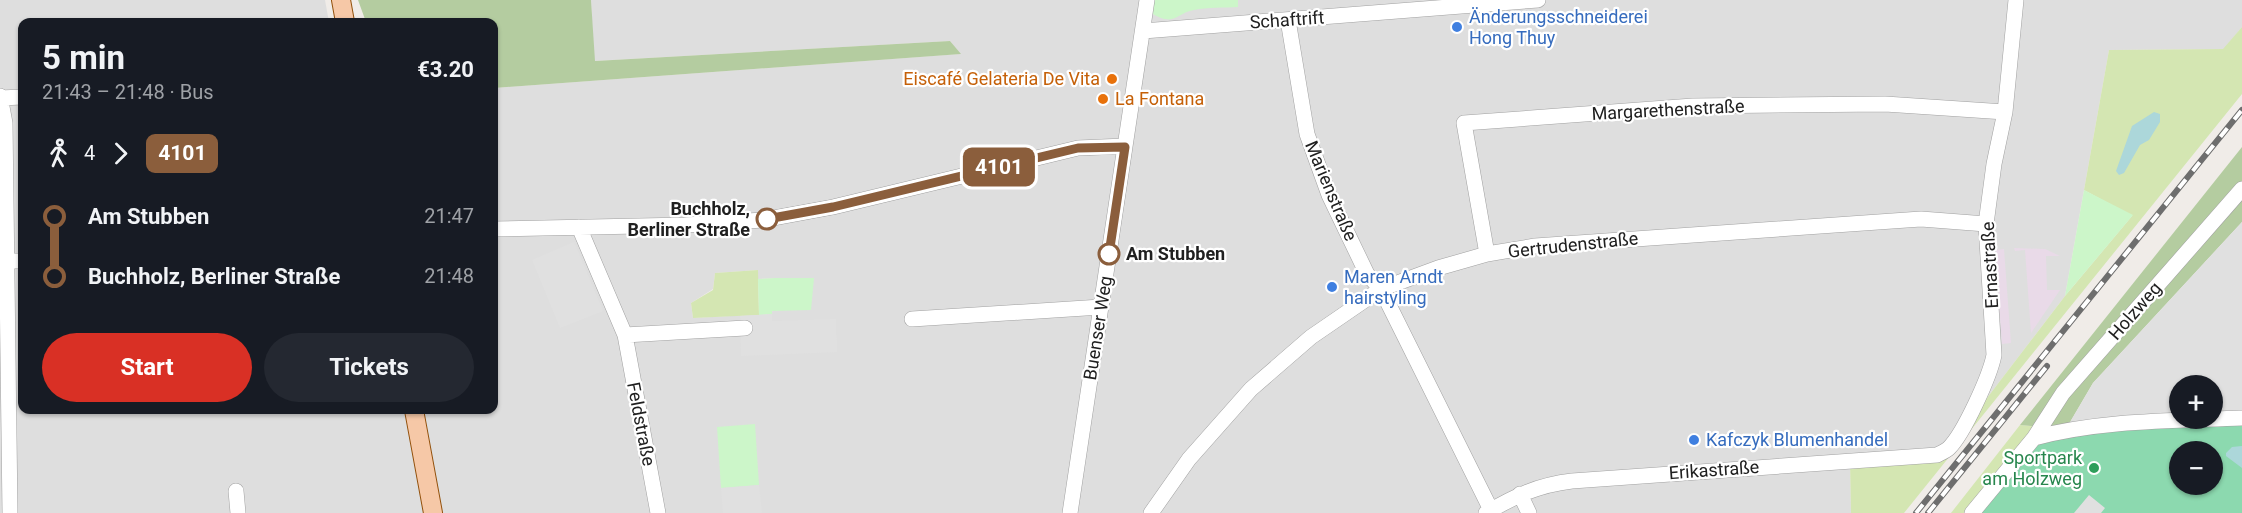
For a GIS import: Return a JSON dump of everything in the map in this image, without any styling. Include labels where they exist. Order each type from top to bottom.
[{"type":"main road","points":[[341,0],[344,18]]},
{"type":"main road","points":[[415,414],[433,513]]},
{"type":"street","name":"Buenser Weg","points":[[1070,513],[1148,0]]},
{"type":"street","name":"Schaftrift","points":[[1143,31],[1538,0]]},
{"type":"street","name":"Ernastraße","points":[[1948,449],[1968,417],[1992,367],[1994,356],[1986,224],[1994,164],[2005,112],[2016,0]]},
{"type":"street","name":"Marienstraße","points":[[1288,20],[1307,134],[1329,195],[1367,274],[1382,289],[1488,511]]},
{"type":"street","points":[[10,513],[9,255],[5,123],[0,97],[18,97]]},
{"type":"street","name":"Margarethenstraße","points":[[1487,254],[1464,123],[1693,106],[1885,104],[2005,112]]},
{"type":"street","points":[[498,229],[686,225],[763,220],[833,207],[1078,148],[1125,147]]},
{"type":"street","name":"Holzweg","points":[[1972,513],[2034,438],[2063,393],[2242,189]]},
{"type":"street","name":"Gertrudenstraße","points":[[1151,513],[1189,459],[1251,389],[1311,337],[1382,289],[1438,268],[1487,254],[1535,246],[1921,219],[1986,224]]},
{"type":"street","name":"Feldstraße","points":[[579,227],[625,335],[658,513]]},
{"type":"street","points":[[912,319],[1101,307]]},
{"type":"street","points":[[625,335],[745,328]]},
{"type":"street","points":[[2034,438],[2066,429],[2127,423],[2242,418]]},
{"type":"street","name":"Erikastraße","points":[[1488,511],[1545,484],[1937,455],[1948,449]]},
{"type":"street","points":[[236,491],[238,513]]},
{"type":"street","points":[[1520,494],[1529,513]]},
{"type":"shaded area","points":[[0,0],[325,0],[328,18],[18,18],[18,414],[498,414],[498,88],[960,54],[950,41],[594,61],[591,0],[2242,0],[2242,27],[2224,49],[2109,50],[2065,296],[1948,449],[1850,461],[1851,513],[0,513]],"holes":[[[758,270],[758,279],[787,278],[771,314],[693,318],[691,303],[713,289],[715,273]]]},
{"type":"shaded area","points":[[2242,222],[2242,418],[2223,419],[2223,375],[2169,375],[2169,423],[2066,429],[2093,383]]},
{"type":"shaded area","points":[[574,242],[603,311],[560,328],[532,260]]},
{"type":"shaded area","points":[[2014,248],[2045,249],[2060,256],[2046,256],[2047,290],[2060,290],[2031,333],[2025,250],[2015,251]]},
{"type":"shaded area","points":[[2004,249],[2011,343],[2002,344],[1995,250]]},
{"type":"shaded area","points":[[772,314],[772,321],[836,319],[837,352],[741,356],[740,316]]},
{"type":"shaded area","points":[[759,485],[762,513],[723,513],[721,488]]},
{"type":"shaded area","points":[[2089,495],[2105,508],[2101,513],[2074,513]]},
{"type":"green space","points":[[358,0],[591,0],[595,61],[950,41],[961,54],[498,88],[498,18],[365,18]]},
{"type":"green space","points":[[1154,0],[1238,0],[1238,7],[1199,9],[1166,19],[1153,14]]},
{"type":"green space","points":[[2242,27],[2242,94],[1904,513],[1851,513],[1850,461],[1948,449],[2065,296],[2132,216],[2084,190],[2109,50],[2223,49]]},
{"type":"green space","points":[[2242,147],[2242,222],[2093,383],[2066,429],[2020,425]]},
{"type":"green space","points":[[2084,190],[2133,215],[2065,296]]},
{"type":"green space","points":[[758,270],[759,315],[693,318],[691,303],[713,290],[715,273]]},
{"type":"green space","points":[[814,278],[811,310],[772,311],[772,314],[759,315],[758,279]]},
{"type":"green space","name":"Sportpark am Holzweg","points":[[2242,418],[2242,513],[1972,513],[2034,438],[2169,425],[2169,429],[2223,429],[2223,420]]},
{"type":"green space","points":[[755,424],[759,485],[721,488],[717,427]]},
{"type":"green space","points":[[2020,425],[2066,429],[1972,513],[1951,513]]},
{"type":"water","points":[[2154,112],[2160,114],[2160,122],[2149,140],[2140,145],[2124,173],[2119,175],[2116,171],[2132,126]]},
{"type":"water","points":[[2242,446],[2242,468],[2226,456],[2226,453],[2232,447]]},
{"type":"railway","points":[[1916,513],[2242,110]]},
{"type":"railway","points":[[1928,513],[2047,366]]},
{"type":"bus line","name":"4101","points":[[767,219],[833,207],[1078,148],[1125,147],[1109,254]]},
{"type":"place","name":"Änderungsschneiderei Hong Thuy","points":[[1457,27]]},
{"type":"place","name":"Eiscafé Gelateria De Vita","points":[[1112,79]]},
{"type":"place","name":"La Fontana","points":[[1103,99]]},
{"type":"place","name":"Buchholz, Berliner Straße","points":[[767,219]]},
{"type":"place","name":"Am Stubben","points":[[1109,254]]},
{"type":"place","name":"Maren Arndt hairstyling","points":[[1332,287]]},
{"type":"place","name":"Kafczyk Blumenhandel","points":[[1694,440]]},
{"type":"place","name":"Sportpark am Holzweg","points":[[2094,468]]}]
